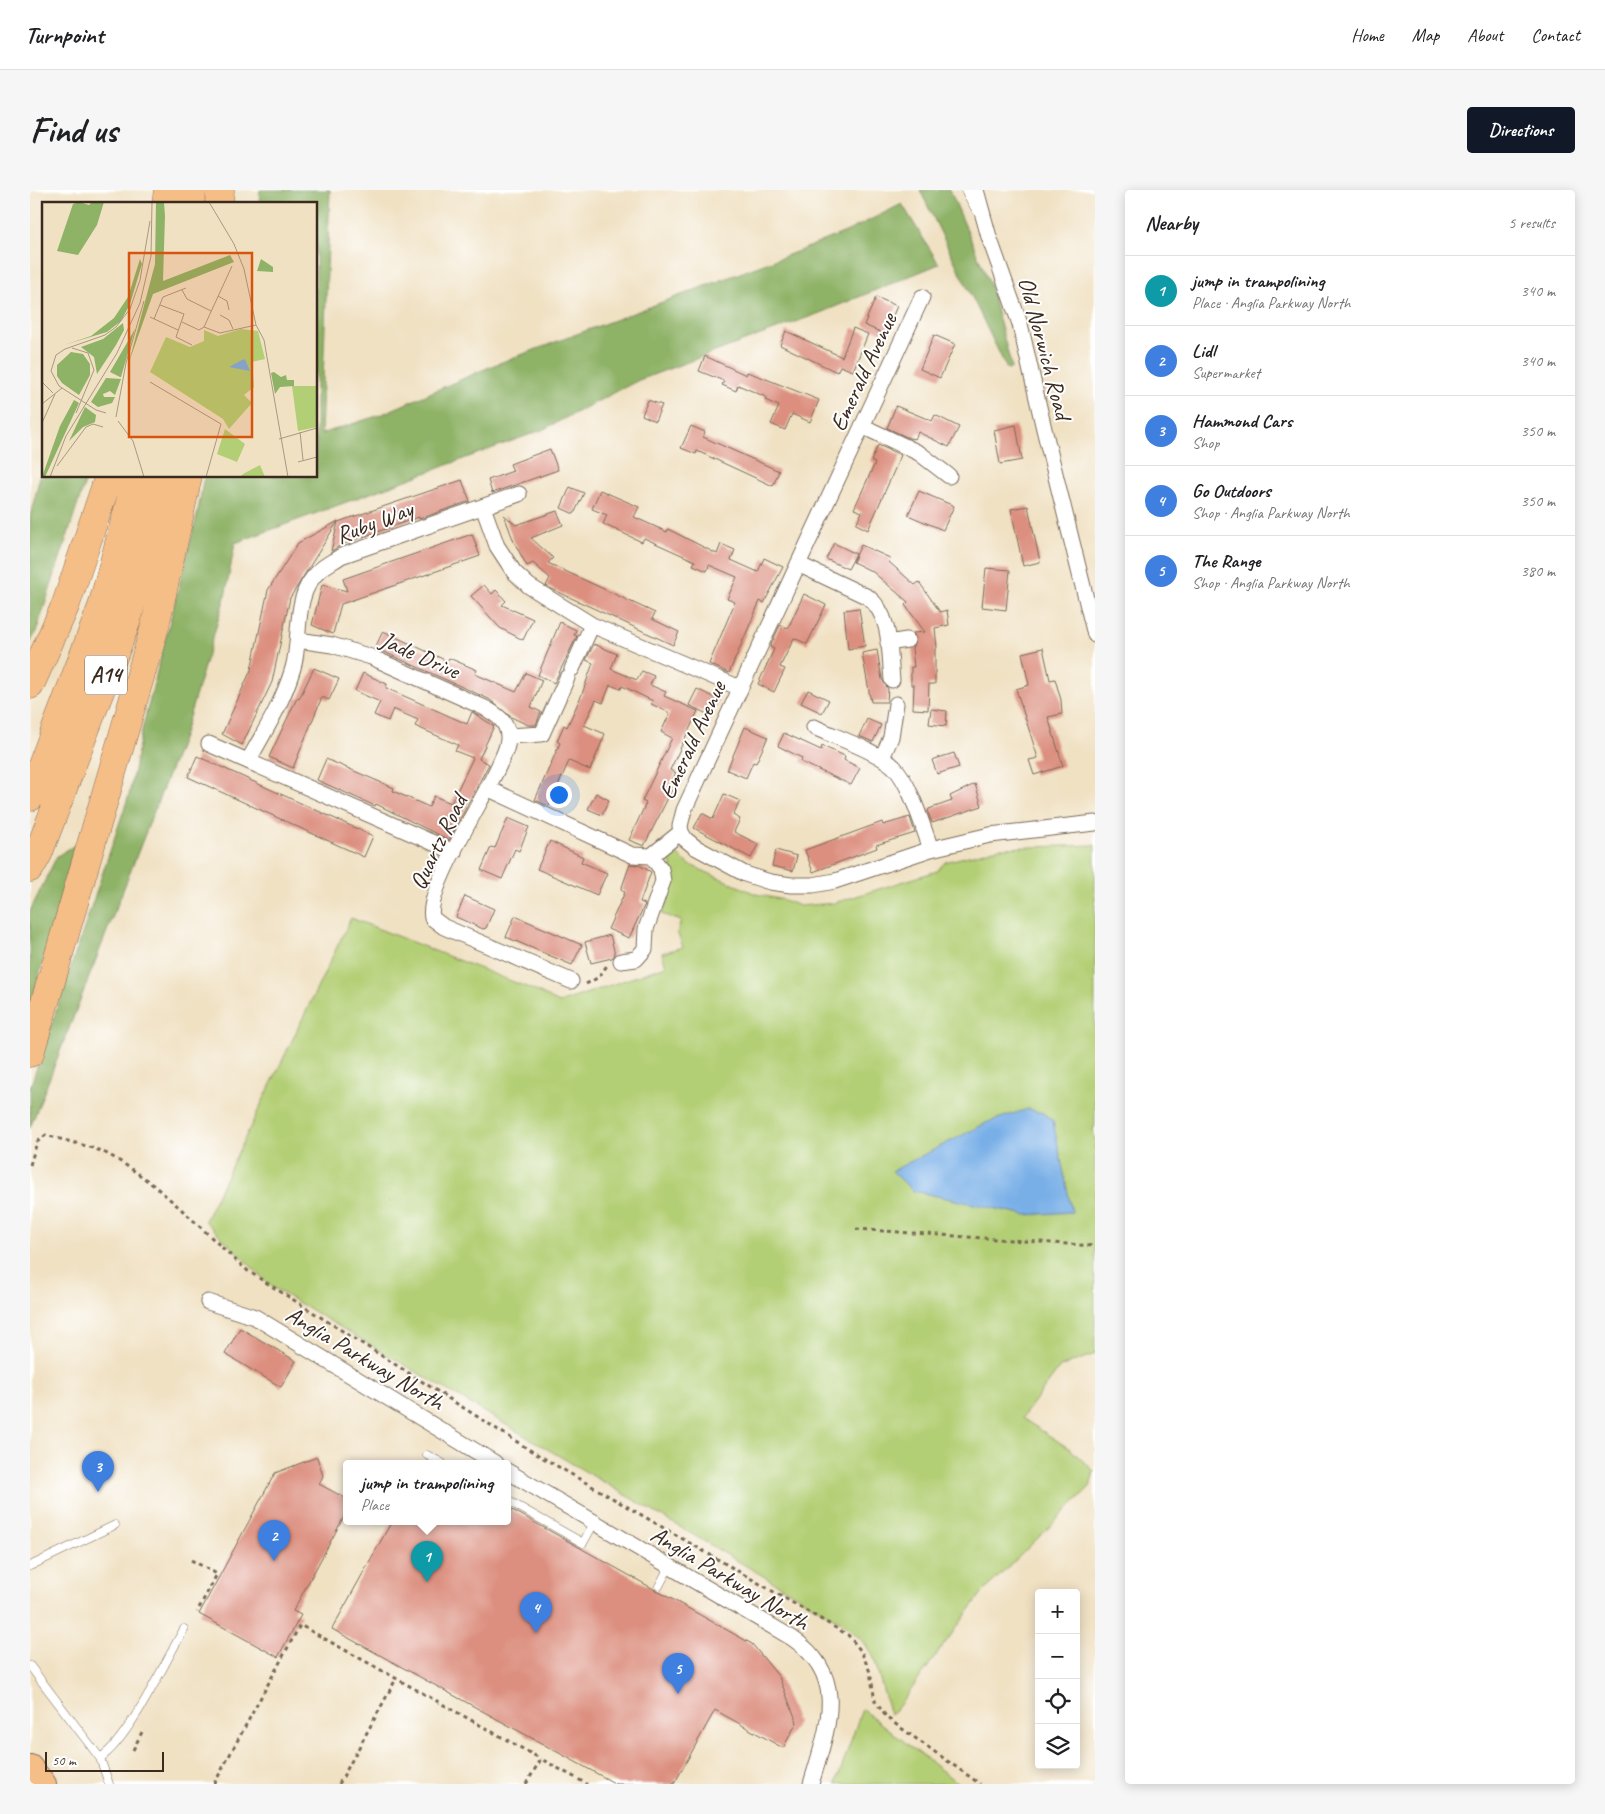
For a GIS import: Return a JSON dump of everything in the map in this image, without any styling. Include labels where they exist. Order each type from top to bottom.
[{"type":"highway","points":[[30,685],[66,604],[108,478]]},
{"type":"highway","name":"A14","points":[[30,797],[102,606],[135,478]]},
{"type":"highway","name":"A14","points":[[30,868],[38,854],[127,620],[163,478]]},
{"type":"highway","points":[[30,1053],[155,626],[188,478]]},
{"type":"main road","points":[[30,1766],[44,1784]]},
{"type":"street","name":"Old Norwich Road","points":[[976,190],[989,237],[1020,324],[1095,635]]},
{"type":"street","name":"Emerald Avenue","points":[[922,297],[684,810],[680,826],[681,832],[685,839],[694,847],[722,863],[770,882],[791,885],[813,885],[835,881],[931,849],[990,835],[1095,823]]},
{"type":"street","points":[[862,426],[919,453],[949,476]]},
{"type":"street","name":"Ruby Way","points":[[248,761],[274,715],[293,669],[298,640],[299,610],[307,588],[318,571],[341,556],[519,494]]},
{"type":"street","points":[[483,507],[497,546],[514,572],[529,586],[592,625],[740,688]]},
{"type":"street","points":[[798,564],[868,597],[877,604],[887,628],[892,680]]},
{"type":"street","points":[[489,789],[505,750],[508,736],[542,734],[592,625]]},
{"type":"street","name":"Jade Drive","points":[[298,640],[332,645],[362,654],[477,704],[502,719],[508,736]]},
{"type":"street","points":[[888,643],[907,640]]},
{"type":"street","points":[[882,758],[891,737],[896,704]]},
{"type":"street","points":[[814,727],[882,758],[894,768],[902,778],[931,849]]},
{"type":"street","points":[[209,744],[454,852]]},
{"type":"street","name":"Quartz Road","points":[[571,981],[436,922],[431,911],[431,904],[454,852],[489,789],[622,852],[641,857],[652,856]]},
{"type":"street","points":[[621,961],[636,959],[645,949],[646,929],[663,881],[661,869],[652,856],[681,832]]},
{"type":"street","name":"Anglia Parkway North","points":[[208,1302],[255,1317],[490,1460]]},
{"type":"street","name":"Anglia Parkway North","points":[[511,1473],[792,1638],[811,1653],[818,1662],[830,1690],[830,1711],[811,1784]]},
{"type":"lane","points":[[965,190],[989,237]]},
{"type":"lane","points":[[427,1455],[436,1460]]},
{"type":"lane","points":[[511,1502],[583,1543],[594,1523]]},
{"type":"lane","points":[[30,1566],[115,1525]]},
{"type":"lane","points":[[660,1586],[669,1567]]},
{"type":"lane","points":[[100,1758],[118,1742],[130,1725],[184,1628]]},
{"type":"lane","points":[[30,1666],[100,1758],[109,1784]]},
{"type":"path","points":[[571,981],[583,984],[592,982],[609,963],[621,961]]},
{"type":"path","points":[[30,1166],[37,1142],[46,1135],[110,1155],[182,1208],[217,1244],[248,1271],[532,1452],[848,1635],[861,1651],[870,1672],[875,1701],[887,1718],[980,1784]]},
{"type":"path","points":[[856,1229],[1095,1246]]},
{"type":"path","points":[[192,1560],[217,1574],[196,1612]]},
{"type":"path","points":[[214,1784],[300,1625],[587,1784]]},
{"type":"path","points":[[339,1784],[397,1679]]},
{"type":"path","points":[[526,1784],[542,1759]]},
{"type":"green space","points":[[260,190],[330,190],[321,434],[380,415],[494,365],[799,251],[848,231],[902,204],[939,264],[820,313],[639,380],[542,430],[235,543],[225,597],[183,737],[30,1128],[30,1088],[129,795],[142,730],[197,516],[204,478],[318,478],[318,202],[259,202]]},
{"type":"green space","points":[[920,190],[950,190],[989,282],[1012,368],[1007,369]]},
{"type":"green space","points":[[42,468],[42,478],[86,478],[36,632],[30,643],[30,517]]},
{"type":"green space","points":[[75,845],[30,1008],[30,911],[57,856]]},
{"type":"green space","points":[[1095,845],[1095,1127],[1093,1128],[1095,1139],[1095,1354],[1060,1367],[1022,1418],[1070,1449],[1094,1471],[1090,1487],[982,1593],[896,1710],[890,1715],[874,1658],[864,1642],[843,1623],[272,1287],[205,1221],[351,918],[534,990],[559,1003],[666,966],[662,953],[683,947],[677,932],[681,921],[662,914],[673,879],[673,872],[668,859],[678,855],[690,865],[756,894],[784,900],[800,906],[834,903],[937,871],[945,862],[1000,848]]},
{"type":"green space","points":[[862,1709],[959,1784],[836,1784]]},
{"type":"water","points":[[1028,1109],[1043,1113],[1053,1121],[1072,1212],[1026,1215],[913,1191],[892,1171],[988,1122]]},
{"type":"building","points":[[876,297],[897,306],[885,334],[864,325]]},
{"type":"building","points":[[853,328],[868,334],[853,371],[840,366],[837,372],[780,345],[786,331],[842,357]]},
{"type":"building","points":[[934,335],[955,344],[940,378],[920,369]]},
{"type":"building","points":[[705,356],[746,375],[747,372],[819,400],[810,422],[792,414],[785,430],[771,424],[779,406],[765,400],[766,397],[738,385],[736,391],[722,385],[724,381],[699,371]]},
{"type":"building","points":[[648,400],[662,405],[655,421],[642,415]]},
{"type":"building","points":[[896,406],[932,421],[935,415],[959,427],[949,447],[918,432],[915,439],[887,428]]},
{"type":"building","points":[[1016,425],[1022,460],[1000,464],[994,430]]},
{"type":"building","points":[[691,426],[705,432],[703,437],[779,471],[773,486],[697,451],[696,454],[681,448]]},
{"type":"building","points":[[878,445],[901,455],[868,530],[856,524],[862,512],[854,509],[875,463],[871,461]]},
{"type":"building","points":[[550,449],[558,470],[492,493],[488,480],[513,471],[510,464]]},
{"type":"building","points":[[462,480],[470,501],[343,544],[331,551],[338,522]]},
{"type":"building","points":[[570,487],[584,493],[574,514],[561,508]]},
{"type":"building","points":[[600,490],[639,507],[634,517],[667,532],[668,529],[717,554],[721,544],[735,550],[731,560],[758,572],[764,558],[783,567],[764,603],[760,601],[729,673],[709,664],[735,602],[727,599],[737,577],[709,565],[707,571],[693,565],[695,561],[644,538],[642,542],[603,524],[607,515],[592,509]]},
{"type":"building","points":[[919,491],[954,506],[943,530],[908,515]]},
{"type":"building","points":[[1028,506],[1040,562],[1023,566],[1011,509]]},
{"type":"building","points":[[557,511],[563,525],[531,538],[553,558],[548,563],[655,613],[652,619],[679,632],[673,645],[546,586],[550,578],[533,563],[527,566],[514,542],[504,515],[516,525]]},
{"type":"building","points":[[338,521],[290,598],[272,682],[242,745],[222,734],[251,670],[268,590],[298,543]]},
{"type":"building","points":[[472,534],[480,556],[341,604],[333,634],[312,625],[322,585],[347,591],[343,579]]},
{"type":"building","points":[[834,543],[856,554],[848,569],[826,559]]},
{"type":"building","points":[[861,545],[890,558],[889,562],[915,585],[919,582],[940,612],[947,610],[949,625],[935,628],[937,648],[935,649],[935,684],[929,684],[928,710],[913,709],[914,685],[911,685],[911,667],[914,667],[912,648],[916,639],[913,633],[925,632],[905,605],[908,602],[873,572],[853,562]]},
{"type":"building","points":[[986,568],[1010,570],[1006,610],[982,607]]},
{"type":"building","points":[[484,585],[492,594],[496,590],[506,601],[502,605],[533,619],[523,640],[500,628],[471,596]]},
{"type":"building","points":[[804,594],[826,605],[807,644],[794,638],[780,667],[785,669],[774,692],[758,684],[774,649],[770,647],[780,625],[788,628]]},
{"type":"building","points":[[859,608],[865,646],[848,649],[844,610]]},
{"type":"building","points":[[560,622],[576,630],[574,635],[577,636],[554,683],[538,675]]},
{"type":"building","points":[[383,631],[447,661],[449,658],[477,670],[475,674],[516,692],[526,673],[542,680],[531,707],[541,712],[536,725],[528,725],[511,717],[489,699],[375,648]]},
{"type":"building","points":[[594,644],[617,654],[611,669],[637,680],[642,671],[654,676],[650,685],[666,692],[664,696],[698,711],[670,770],[676,773],[669,786],[673,788],[644,846],[629,840],[646,803],[642,801],[672,738],[661,732],[670,713],[651,704],[653,701],[622,686],[621,689],[610,685],[603,703],[596,700],[584,725],[605,734],[590,770],[569,761],[549,806],[535,800],[560,743],[557,741],[564,725],[567,727],[582,694],[593,663],[586,660]]},
{"type":"building","points":[[1043,648],[1050,680],[1055,679],[1061,700],[1062,714],[1048,717],[1063,766],[1034,775],[1029,760],[1038,758],[1016,689],[1029,685],[1022,653]]},
{"type":"building","points":[[877,650],[882,679],[888,689],[887,702],[871,702],[862,653]]},
{"type":"building","points":[[314,668],[339,679],[329,700],[322,697],[293,768],[269,757],[297,698],[299,699]]},
{"type":"building","points":[[363,673],[387,684],[386,688],[467,724],[472,712],[494,726],[479,759],[489,764],[449,840],[376,804],[375,806],[317,780],[326,759],[394,788],[393,791],[429,807],[434,796],[451,803],[473,758],[455,751],[458,745],[415,726],[418,720],[393,709],[388,721],[374,715],[380,702],[355,691]]},
{"type":"building","points":[[697,689],[719,700],[711,716],[689,705]]},
{"type":"building","points":[[808,690],[829,700],[822,713],[801,703]]},
{"type":"building","points":[[931,709],[947,711],[946,726],[929,724]]},
{"type":"building","points":[[867,719],[881,725],[873,742],[859,736]]},
{"type":"building","points":[[745,727],[768,737],[756,763],[753,762],[746,778],[727,770]]},
{"type":"building","points":[[784,733],[821,750],[822,746],[845,756],[844,760],[860,768],[851,785],[801,762],[802,758],[778,746]]},
{"type":"building","points":[[954,753],[959,767],[937,774],[932,760]]},
{"type":"building","points":[[197,756],[373,836],[364,857],[188,777]]},
{"type":"building","points":[[975,784],[982,806],[932,823],[928,812],[929,809],[952,801],[950,796]]},
{"type":"building","points":[[596,793],[609,800],[602,815],[588,809]]},
{"type":"building","points":[[724,794],[740,801],[733,815],[740,819],[734,832],[758,844],[751,858],[694,828],[702,813],[713,819]]},
{"type":"building","points":[[910,817],[915,833],[876,845],[877,848],[813,872],[805,850],[882,822],[883,825]]},
{"type":"building","points":[[508,818],[529,827],[519,851],[515,849],[502,879],[481,870],[491,847],[495,848]]},
{"type":"building","points":[[550,841],[583,857],[581,862],[607,873],[597,895],[537,869]]},
{"type":"building","points":[[776,850],[797,856],[793,871],[772,866]]},
{"type":"building","points":[[630,864],[639,865],[651,872],[640,902],[645,904],[629,938],[608,929],[625,892],[621,890]]},
{"type":"building","points":[[465,896],[494,909],[486,928],[483,929],[456,917]]},
{"type":"building","points":[[515,916],[582,945],[572,965],[506,937]]},
{"type":"building","points":[[610,935],[615,954],[612,958],[591,963],[585,942]]},
{"type":"building","points":[[240,1328],[296,1361],[281,1387],[225,1354]]},
{"type":"building","points":[[317,1457],[323,1476],[319,1484],[343,1497],[343,1518],[293,1611],[301,1615],[278,1657],[199,1614],[275,1473]]},
{"type":"building","points":[[511,1509],[752,1644],[779,1677],[797,1722],[783,1748],[715,1710],[674,1784],[616,1784],[332,1629],[390,1525],[511,1525]]},
{"type":"place","name":"Hammond Cars","points":[[98,1492]]},
{"type":"place","name":"Lidl","points":[[274,1561]]},
{"type":"place","name":"jump in trampolining","points":[[427,1582]]},
{"type":"place","name":"Go Outdoors","points":[[536,1633]]},
{"type":"place","name":"The Range","points":[[678,1694]]}]
